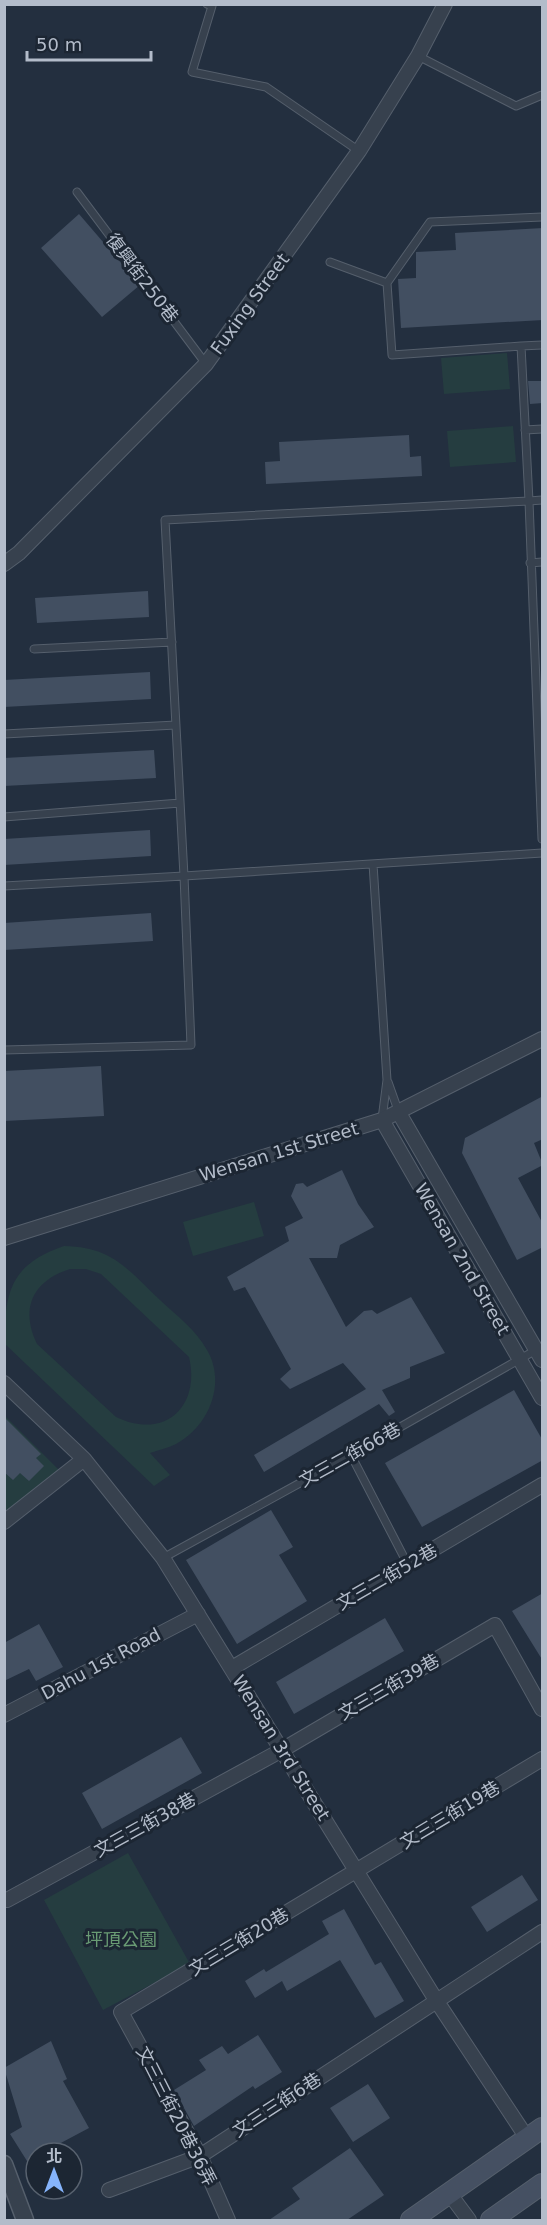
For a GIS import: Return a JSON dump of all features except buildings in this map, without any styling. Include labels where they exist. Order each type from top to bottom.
[{"type":"main road","points":[[411,2220],[535,2133]]},
{"type":"main road","points":[[491,2220],[543,2184]]},
{"type":"street","name":"Fuxing Street","points":[[4,564],[19,553],[206,364],[359,151],[418,56],[445,4]]},
{"type":"street","name":"Wensan 1st Street","points":[[4,1238],[382,1120],[543,1039]]},
{"type":"street","name":"Wensan 2nd Street","points":[[399,1113],[539,1355]]},
{"type":"street","name":"Wensan 2nd Street","points":[[382,1120],[543,1398]]},
{"type":"street","name":"Wensan 3rd Street","points":[[4,1383],[84,1459],[163,1558],[436,2000],[535,2133]]},
{"type":"street","points":[[4,1522],[84,1459]]},
{"type":"street","name":"文三二街52巷","points":[[232,1668],[543,1485]]},
{"type":"street","name":"Dahu 1st Road","points":[[4,1715],[198,1614]]},
{"type":"street","name":"文三三街39巷","points":[[282,1750],[495,1625],[543,1708]]},
{"type":"street","name":"文三三街38巷","points":[[7,1900],[282,1750]]},
{"type":"street","name":"文三三街19巷","points":[[357,1871],[543,1759]]},
{"type":"street","name":"文三三街20巷","points":[[121,2012],[357,1871]]},
{"type":"street","name":"文三三街6巷","points":[[109,2190],[200,2156],[543,1932]]},
{"type":"street","name":"文三三街20巷36弄","points":[[121,2012],[200,2156],[228,2220]]},
{"type":"street","points":[[4,2164],[25,2220]]},
{"type":"street","points":[[449,2193],[469,2220]]},
{"type":"lane","points":[[207,4],[212,6],[192,72],[266,87],[359,151]]},
{"type":"lane","points":[[418,56],[516,106],[543,95]]},
{"type":"lane","name":"復興街250巷","points":[[77,192],[206,364]]},
{"type":"lane","points":[[543,217],[430,222],[387,283],[393,356],[543,345]]},
{"type":"lane","points":[[330,262],[387,283]]},
{"type":"lane","points":[[521,346],[534,647],[540,713],[543,839]]},
{"type":"lane","points":[[525,430],[543,429]]},
{"type":"lane","points":[[4,1050],[191,1045],[165,520],[543,500]]},
{"type":"lane","points":[[530,562],[543,562]]},
{"type":"lane","points":[[34,649],[172,642]]},
{"type":"lane","points":[[534,647],[543,646]]},
{"type":"lane","points":[[4,734],[176,725]]},
{"type":"lane","points":[[4,817],[180,803]]},
{"type":"lane","points":[[4,886],[543,853]]},
{"type":"lane","points":[[373,864],[387,1080],[382,1120]]},
{"type":"lane","points":[[387,1080],[399,1113]]},
{"type":"lane","name":"文三二街66巷","points":[[163,1558],[520,1359],[539,1355]]},
{"type":"lane","points":[[351,1455],[408,1565]]},
{"type":"green space","points":[[507,353],[510,389],[444,394],[441,358]]},
{"type":"green space","points":[[513,426],[516,462],[450,467],[447,431]]},
{"type":"green space","points":[[254,1202],[264,1236],[193,1256],[183,1222]]},
{"type":"green space","points":[[64,1246],[81,1247],[107,1255],[128,1270],[186,1324],[207,1350],[213,1363],[215,1377],[211,1403],[197,1427],[187,1436],[173,1445],[150,1453],[170,1475],[154,1486],[5,1344],[6,1309],[14,1282],[22,1271],[46,1253]],"holes":[[[70,1269],[86,1269],[101,1274],[189,1357],[191,1375],[189,1391],[184,1404],[175,1415],[163,1422],[133,1423],[116,1417],[37,1344],[32,1331],[30,1308],[38,1289],[57,1274]]]},
{"type":"green space","points":[[5,1416],[63,1474],[5,1518]]},
{"type":"green space","name":"坪頂公園","points":[[128,1853],[190,1964],[103,2010],[44,1900]]}]
